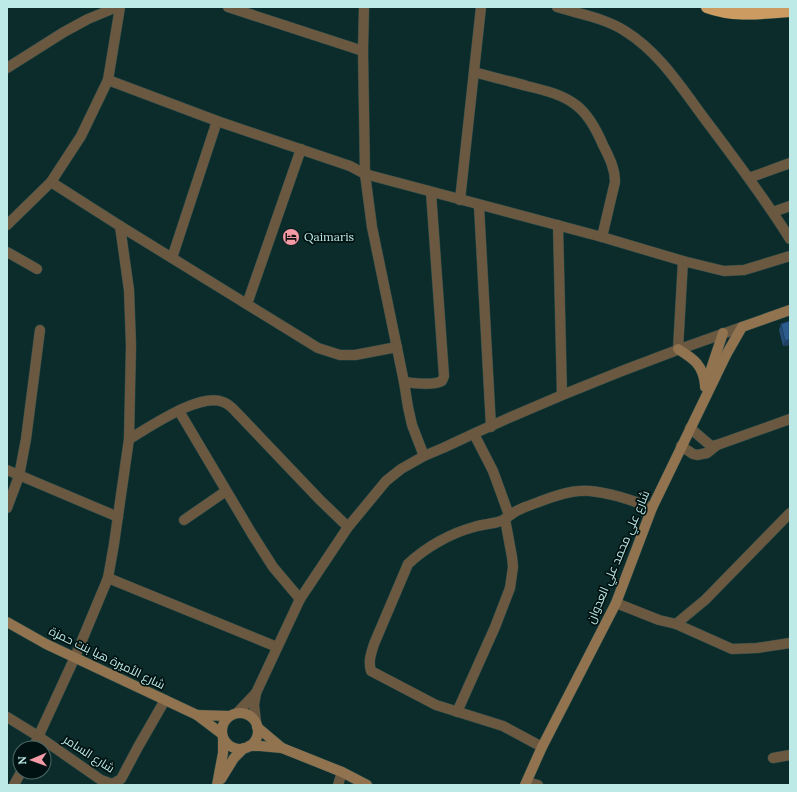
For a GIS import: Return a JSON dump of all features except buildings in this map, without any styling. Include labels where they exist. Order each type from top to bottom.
[{"type":"highway","points":[[707,7],[719,11],[738,14],[790,11]]},
{"type":"street","points":[[7,68],[64,32],[88,19],[118,7],[108,80],[81,136],[51,182],[7,225]]},
{"type":"street","points":[[228,7],[362,51]]},
{"type":"street","points":[[364,7],[362,51],[365,174],[372,227],[412,425],[424,456]]},
{"type":"street","points":[[460,200],[482,7]]},
{"type":"street","points":[[557,7],[619,26],[638,40],[660,60],[749,178],[790,239]]},
{"type":"street","points":[[474,72],[549,92],[569,100],[583,112],[596,130],[613,165],[615,174],[615,182],[602,237]]},
{"type":"street","points":[[108,80],[217,121],[350,166],[365,174],[479,206],[602,237],[683,261],[715,269],[734,271],[752,268],[790,256]]},
{"type":"street","points":[[172,258],[217,121]]},
{"type":"street","points":[[247,304],[301,149]]},
{"type":"street","points":[[749,178],[790,163]]},
{"type":"street","points":[[51,182],[310,343],[328,352],[340,355],[355,355],[397,347]]},
{"type":"street","points":[[404,382],[432,383],[442,381],[444,376],[431,192]]},
{"type":"street","points":[[479,206],[491,427]]},
{"type":"street","points":[[773,212],[790,206]]},
{"type":"street","points":[[558,225],[562,396]]},
{"type":"street","points":[[36,740],[75,657],[108,578],[118,517],[129,438],[131,345],[130,290],[120,226]]},
{"type":"street","points":[[7,252],[37,269]]},
{"type":"street","points":[[678,348],[683,261]]},
{"type":"street","points":[[218,784],[234,758],[256,738],[258,732],[254,705],[256,693],[300,600],[348,527],[386,481],[424,456],[562,396],[678,348],[790,310]]},
{"type":"street","name":"شارع علي محمد علي العدوان","points":[[526,783],[542,747],[616,603],[652,508],[702,403],[742,327]]},
{"type":"street","points":[[7,508],[19,476],[27,432],[40,330]]},
{"type":"street","name":"شارع علي محمد علي العدوان","points":[[702,403],[705,387],[723,333]]},
{"type":"street","points":[[678,348],[696,362],[704,374],[705,387]]},
{"type":"street","points":[[129,438],[179,411],[202,401],[218,400],[229,405],[270,445],[320,500],[348,527]]},
{"type":"street","points":[[179,411],[273,567],[300,600]]},
{"type":"street","points":[[690,428],[711,446],[790,419]]},
{"type":"street","points":[[457,712],[495,627],[510,588],[513,562],[507,517],[493,471],[474,434]]},
{"type":"street","points":[[681,446],[697,455],[707,453],[717,445]]},
{"type":"street","points":[[7,470],[118,517]]},
{"type":"street","points":[[184,520],[226,491]]},
{"type":"street","points":[[542,747],[503,726],[436,705],[371,671],[369,665],[370,657],[408,564],[433,545],[453,535],[507,517],[523,508],[556,496],[589,491],[628,498],[652,508]]},
{"type":"street","points":[[676,624],[704,600],[790,513]]},
{"type":"street","points":[[108,578],[277,647]]},
{"type":"street","points":[[616,603],[659,620],[676,624],[732,649],[757,648],[790,643]]},
{"type":"street","name":"شارع الأميرة هيا بنت حمزة","points":[[7,622],[46,644],[126,683],[197,715],[222,736]]},
{"type":"street","points":[[218,784],[223,753],[223,724],[256,693]]},
{"type":"street","name":"شارع السامر","points":[[7,717],[38,736],[101,780],[115,784],[121,780],[138,747],[166,700]]},
{"type":"street","points":[[233,714],[248,714],[256,725],[282,748]]},
{"type":"street","name":"شارع الأميرة هيا بنت حمزة","points":[[197,715],[233,714]]},
{"type":"street","points":[[222,736],[226,742],[234,748],[260,746],[282,748],[342,772],[367,785]]},
{"type":"street","points":[[773,758],[790,755]]},
{"type":"street","points":[[338,785],[342,772]]},
{"type":"street","points":[[526,783],[538,785]]},
{"type":"place","name":"Qaimaris","points":[[291,237]]}]
